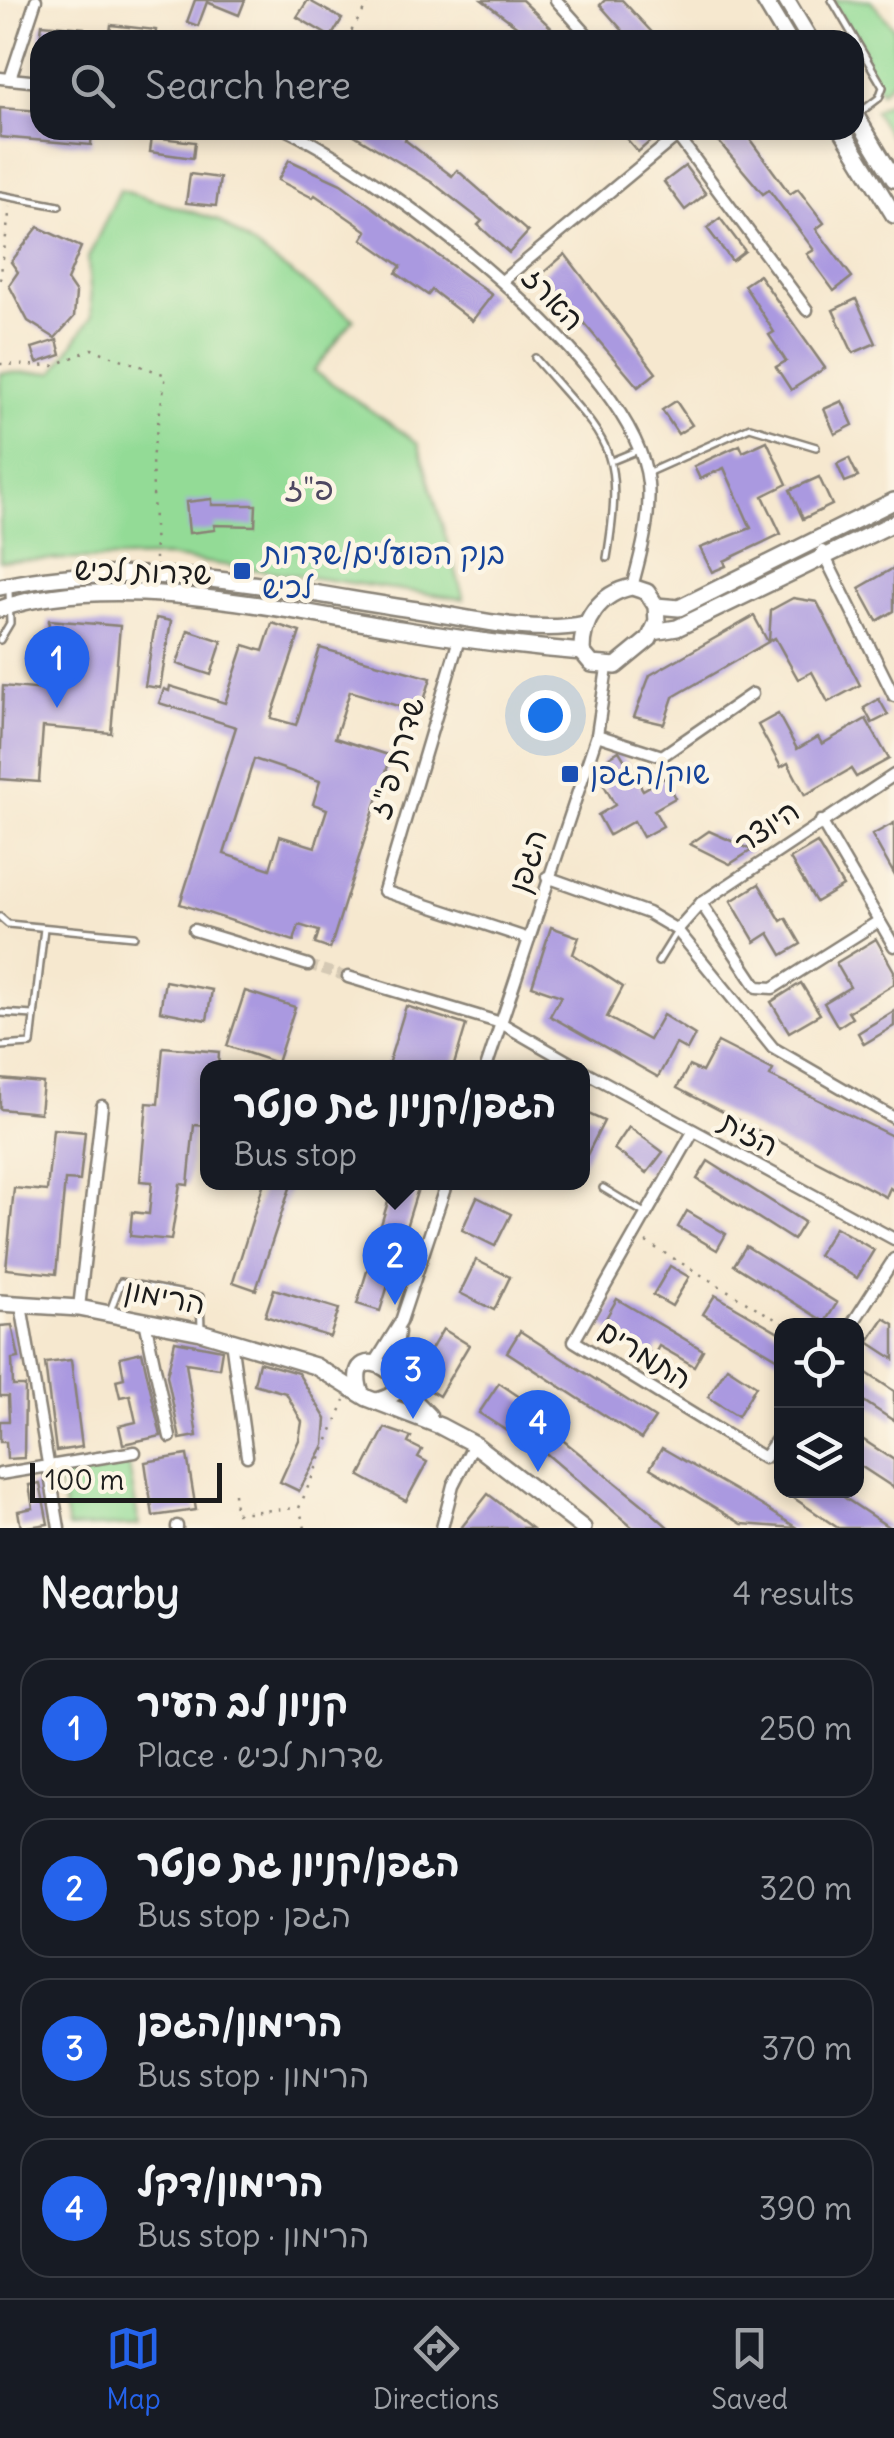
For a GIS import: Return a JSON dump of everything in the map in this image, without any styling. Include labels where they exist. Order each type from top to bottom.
[{"type":"main road","points":[[764,0],[782,30]]},
{"type":"main road","points":[[786,0],[804,30]]},
{"type":"main road","points":[[864,129],[894,180]]},
{"type":"main road","points":[[848,140],[894,215]]},
{"type":"main road","points":[[656,606],[679,608],[894,501]]},
{"type":"main road","points":[[653,632],[677,628],[894,522]]},
{"type":"main road","name":"שדרות לכיש","points":[[4,586],[120,570],[208,578],[479,620],[585,624]]},
{"type":"main road","points":[[632,588],[647,592],[656,606],[653,632],[633,654],[607,668],[592,664],[582,652],[585,624],[602,602],[632,588]]},
{"type":"main road","name":"שדרות לכיש","points":[[5,608],[64,596],[132,594],[262,606],[458,639],[582,652]]},
{"type":"main road","name":"הרימון","points":[[0,1303],[79,1308],[231,1339],[316,1366],[356,1388]]},
{"type":"main road","points":[[440,1426],[394,1376],[369,1365],[358,1379],[356,1388],[376,1400],[474,1444],[583,1528]]},
{"type":"main road","name":"הרימון","points":[[316,1366],[369,1365]]},
{"type":"main road","points":[[376,1400],[390,1395],[394,1376]]},
{"type":"street","points":[[30,81],[5,78],[36,0]]},
{"type":"street","points":[[556,0],[583,30]]},
{"type":"street","name":"הארז","points":[[307,140],[342,158],[406,202],[502,280],[622,414],[646,474],[647,518],[632,588]]},
{"type":"street","points":[[502,280],[667,140]]},
{"type":"street","points":[[680,140],[807,310]]},
{"type":"street","points":[[817,541],[894,696]]},
{"type":"street","name":"שדרת פ\"ז","points":[[458,639],[384,891],[530,939]]},
{"type":"street","name":"הגפן","points":[[489,1060],[597,735],[607,668]]},
{"type":"street","points":[[597,735],[662,756],[752,694]]},
{"type":"street","name":"היוצר","points":[[677,930],[701,903],[894,775]]},
{"type":"street","points":[[820,821],[894,946]]},
{"type":"street","points":[[548,877],[648,914],[677,930],[773,1048],[894,1118]]},
{"type":"street","points":[[701,903],[758,986],[773,988],[880,921]]},
{"type":"street","points":[[194,930],[308,965]]},
{"type":"street","name":"הזית","points":[[348,977],[501,1023],[567,1060]]},
{"type":"street","name":"הזית","points":[[590,1073],[894,1239]]},
{"type":"street","points":[[79,1308],[102,1106]]},
{"type":"street","name":"התמרים","points":[[692,1132],[574,1340],[764,1458],[774,1444]]},
{"type":"street","points":[[394,1376],[401,1321],[445,1190]]},
{"type":"street","points":[[856,1318],[894,1260]]},
{"type":"street","points":[[21,1305],[59,1528]]},
{"type":"street","points":[[145,1321],[170,1437]]},
{"type":"street","points":[[369,1365],[401,1321]]},
{"type":"street","points":[[231,1339],[248,1456]]},
{"type":"street","points":[[442,1528],[453,1485],[474,1444]]},
{"type":"street","points":[[0,1474],[135,1452]]},
{"type":"lane","points":[[832,0],[849,30]]},
{"type":"lane","points":[[864,55],[883,88],[879,98],[864,108]]},
{"type":"lane","points":[[0,195],[59,206]]},
{"type":"lane","points":[[535,358],[597,431],[613,461],[616,504],[607,558]]},
{"type":"lane","points":[[646,474],[750,426],[816,447]]},
{"type":"lane","points":[[613,461],[639,450]]},
{"type":"lane","points":[[0,640],[10,622],[4,586]]},
{"type":"lane","points":[[0,916],[8,924],[134,936]]},
{"type":"lane","points":[[0,1046],[31,1044],[44,928]]},
{"type":"lane","points":[[658,962],[677,930]]},
{"type":"lane","points":[[0,1013],[34,1015]]},
{"type":"lane","points":[[603,1188],[646,1214]]},
{"type":"lane","points":[[109,1314],[121,1282],[200,1297],[201,1332]]},
{"type":"path","points":[[352,30],[370,0]]},
{"type":"path","points":[[0,280],[11,197]]},
{"type":"path","points":[[0,364],[53,366],[92,349],[166,374],[152,458],[156,559]]},
{"type":"path","points":[[634,1235],[774,1319]]},
{"type":"path","points":[[305,1528],[299,1508],[356,1388]]},
{"type":"path","points":[[234,1493],[234,1513],[299,1508]]},
{"type":"green space","points":[[832,0],[870,0],[894,28],[894,79],[881,92],[864,60],[864,30],[848,30]]},
{"type":"green space","points":[[894,99],[894,143],[874,111]]},
{"type":"green space","points":[[120,190],[218,220],[354,319],[314,371],[418,443],[464,599],[167,557],[0,561],[0,373],[54,372],[92,316],[88,258]]},
{"type":"green space","points":[[128,1460],[139,1525],[68,1528],[58,1473]]},
{"type":"building","points":[[195,0],[245,0],[239,15],[207,2],[198,26],[187,22]]},
{"type":"building","points":[[308,0],[342,19],[335,30],[319,30],[297,17]]},
{"type":"building","points":[[482,0],[522,0],[554,30],[522,30]]},
{"type":"building","points":[[605,0],[622,0],[650,30],[622,30],[600,5]]},
{"type":"building","points":[[42,24],[84,28],[84,30],[41,30]]},
{"type":"building","points":[[111,25],[156,30],[110,30]]},
{"type":"building","points":[[0,108],[30,110],[30,140],[0,137]]},
{"type":"building","points":[[34,140],[91,140],[91,145]]},
{"type":"building","points":[[152,140],[195,142],[193,158],[150,152]]},
{"type":"building","points":[[362,140],[405,140],[452,176],[457,170],[528,232],[509,253],[478,225],[482,221],[433,183]]},
{"type":"building","points":[[628,140],[652,140],[638,152]]},
{"type":"building","points":[[717,140],[750,140],[790,194],[798,189],[824,223],[816,229],[852,277],[834,291],[807,254],[814,250],[769,190],[763,194]]},
{"type":"building","points":[[289,160],[341,184],[492,295],[472,321],[432,290],[428,295],[396,273],[401,266],[362,239],[367,231],[315,195],[313,198],[278,180]]},
{"type":"building","points":[[685,166],[706,194],[685,210],[664,182]]},
{"type":"building","points":[[190,174],[220,178],[216,206],[186,203]]},
{"type":"building","points":[[720,218],[745,251],[732,261],[707,228]]},
{"type":"building","points":[[38,227],[81,247],[67,280],[76,293],[74,317],[55,338],[28,321],[9,285],[18,272],[11,262]]},
{"type":"building","points":[[565,254],[656,373],[638,387],[542,274]]},
{"type":"building","points":[[759,275],[825,368],[791,390],[776,367],[786,361],[769,335],[774,332],[744,285]]},
{"type":"building","points":[[856,299],[876,343],[853,353],[833,310]]},
{"type":"building","points":[[57,340],[61,355],[37,363],[32,348]]},
{"type":"building","points":[[676,401],[692,425],[678,434],[662,410]]},
{"type":"building","points":[[842,401],[853,425],[835,434],[824,409]]},
{"type":"building","points":[[767,441],[787,484],[763,496],[781,534],[724,561],[726,566],[712,572],[700,548],[751,528],[724,468],[700,479],[694,466],[740,445],[743,452]]},
{"type":"building","points":[[849,458],[858,477],[845,482],[837,464]]},
{"type":"building","points":[[819,477],[832,505],[803,519],[790,490]]},
{"type":"building","points":[[212,499],[212,505],[256,505],[255,526],[214,525],[215,530],[189,533],[186,502]]},
{"type":"building","points":[[894,568],[894,611],[877,621],[859,588]]},
{"type":"building","points":[[793,598],[817,602],[860,685],[828,702],[812,672],[798,679],[775,638],[769,641],[771,610]]},
{"type":"building","points":[[754,616],[768,642],[673,697],[664,724],[634,717],[650,675]]},
{"type":"building","points":[[156,618],[171,621],[160,688],[145,686]]},
{"type":"building","points":[[49,620],[120,626],[111,733],[43,727],[39,782],[0,779],[3,686],[44,690]]},
{"type":"building","points":[[272,623],[300,632],[271,718],[296,725],[320,648],[431,678],[420,713],[350,691],[335,738],[391,756],[330,949],[315,944],[319,931],[299,925],[294,941],[180,904],[236,727],[159,703],[164,689],[169,691],[170,686],[225,703],[244,645],[263,651]],"holes":[[[254,759],[320,781],[313,804],[327,809],[315,847],[280,836],[270,869],[224,854]]]},
{"type":"building","points":[[188,630],[222,641],[211,675],[177,664]]},
{"type":"building","points":[[879,699],[888,715],[872,723],[864,708]]},
{"type":"building","points":[[778,714],[797,749],[818,737],[822,744],[866,719],[889,759],[856,777],[851,769],[805,795],[788,763],[781,767],[758,725]]},
{"type":"building","points":[[619,751],[643,790],[664,778],[675,798],[654,810],[663,826],[643,837],[634,821],[609,835],[598,815],[615,805],[599,776],[606,772],[601,762]]},
{"type":"building","points":[[894,823],[894,874],[872,835]]},
{"type":"building","points":[[709,831],[752,850],[730,864],[690,844]]},
{"type":"building","points":[[817,843],[843,886],[816,902],[790,859]]},
{"type":"building","points":[[759,884],[781,921],[786,918],[801,944],[782,955],[769,933],[755,942],[731,901]]},
{"type":"building","points":[[551,927],[579,937],[573,954],[623,987],[607,1017],[649,1040],[663,1015],[695,1035],[687,1050],[676,1044],[658,1077],[550,1016],[561,996],[532,986]]},
{"type":"building","points":[[876,939],[894,971],[894,984],[848,1012],[852,1018],[838,1027],[824,1003],[850,987],[836,963]]},
{"type":"building","points":[[165,981],[212,990],[207,1020],[160,1011]]},
{"type":"building","points":[[801,983],[820,1014],[789,1032],[771,1002]]},
{"type":"building","points":[[245,991],[295,1007],[278,1060],[227,1046]]},
{"type":"building","points":[[406,1006],[466,1025],[455,1060],[389,1060]]},
{"type":"building","points":[[894,1011],[894,1026],[864,1044],[858,1033]]},
{"type":"building","points":[[718,1042],[773,1070],[770,1076],[894,1137],[894,1191],[890,1188],[886,1197],[677,1088],[689,1066],[702,1072]]},
{"type":"building","points":[[163,1047],[219,1052],[218,1060],[200,1060],[200,1125],[194,1125],[188,1185],[180,1184],[171,1240],[130,1236],[132,1212],[149,1214],[152,1182],[140,1181],[147,1103],[158,1104]]},
{"type":"building","points":[[0,1079],[43,1083],[40,1113],[0,1109]]},
{"type":"building","points":[[590,1115],[604,1121],[590,1149]]},
{"type":"building","points":[[629,1127],[663,1152],[647,1173],[614,1149]]},
{"type":"building","points":[[53,1129],[85,1132],[80,1181],[65,1180],[56,1274],[6,1269],[14,1188],[47,1191]]},
{"type":"building","points":[[708,1161],[804,1222],[793,1240],[697,1179]]},
{"type":"building","points":[[262,1190],[289,1190],[256,1290],[233,1282]]},
{"type":"building","points":[[392,1190],[418,1190],[380,1311],[357,1304]]},
{"type":"building","points":[[477,1197],[511,1214],[495,1246],[462,1230]]},
{"type":"building","points":[[687,1211],[726,1234],[717,1250],[678,1227]]},
{"type":"building","points":[[835,1227],[874,1250],[857,1278],[818,1255]]},
{"type":"building","points":[[746,1246],[837,1303],[828,1318],[819,1318],[734,1265]]},
{"type":"building","points":[[476,1260],[510,1277],[494,1310],[460,1293]]},
{"type":"building","points":[[670,1266],[689,1277],[672,1306],[653,1295]]},
{"type":"building","points":[[274,1289],[339,1309],[330,1337],[265,1316]]},
{"type":"building","points":[[715,1295],[774,1329],[774,1356],[703,1314]]},
{"type":"building","points":[[617,1299],[703,1350],[694,1366],[659,1346],[654,1355],[602,1325]]},
{"type":"building","points":[[884,1318],[894,1324],[894,1359],[868,1342]]},
{"type":"building","points":[[12,1325],[19,1358],[12,1359],[13,1386],[25,1386],[24,1458],[7,1459],[6,1442],[0,1442],[0,1421],[9,1421],[8,1396],[0,1396],[0,1326]]},
{"type":"building","points":[[443,1329],[469,1345],[439,1396],[413,1380]]},
{"type":"building","points":[[520,1331],[655,1418],[641,1439],[507,1352]]},
{"type":"building","points":[[175,1341],[222,1350],[219,1368],[186,1363],[197,1436],[180,1439],[167,1375]]},
{"type":"building","points":[[142,1352],[161,1436],[123,1444],[119,1426],[136,1422],[130,1395],[120,1397],[116,1380],[124,1378],[120,1357]]},
{"type":"building","points":[[71,1360],[82,1447],[56,1451],[45,1363]]},
{"type":"building","points":[[259,1362],[298,1373],[326,1419],[324,1445],[299,1491],[280,1482],[299,1440],[302,1422],[286,1393],[254,1384]]},
{"type":"building","points":[[727,1367],[756,1386],[738,1416],[708,1397]]},
{"type":"building","points":[[864,1371],[894,1391],[894,1421],[864,1401]]},
{"type":"building","points":[[499,1383],[536,1408],[516,1437],[479,1413]]},
{"type":"building","points":[[385,1428],[411,1437],[408,1443],[422,1450],[418,1457],[427,1462],[406,1501],[360,1476]]},
{"type":"building","points":[[554,1433],[669,1528],[633,1528],[541,1449]]},
{"type":"building","points":[[864,1440],[894,1460],[894,1488],[864,1468]]},
{"type":"building","points":[[662,1448],[797,1528],[742,1524],[650,1468]]},
{"type":"building","points":[[187,1455],[196,1510],[153,1516],[145,1462]]},
{"type":"building","points":[[40,1483],[48,1524],[21,1528],[18,1511],[33,1508],[29,1485]]},
{"type":"building","points":[[488,1494],[532,1528],[461,1528]]},
{"type":"building","points":[[794,1498],[845,1498],[890,1528],[838,1528]]},
{"type":"tunnel","points":[[308,965],[348,977]]},
{"type":"place","name":"בנק הפועלים/שדרות לכיש","points":[[242,571]]},
{"type":"place","name":"קניון לב העיר","points":[[57,708]]},
{"type":"place","name":"שוק/הגפן","points":[[570,774]]},
{"type":"place","name":"הגפן/קניון גת סנטר","points":[[395,1305]]},
{"type":"place","name":"הרימון/הגפן","points":[[413,1419]]},
{"type":"place","name":"הרימון/דקל","points":[[538,1472]]},
{"type":"district","name":"פ\"ז","points":[[309,489]]}]
